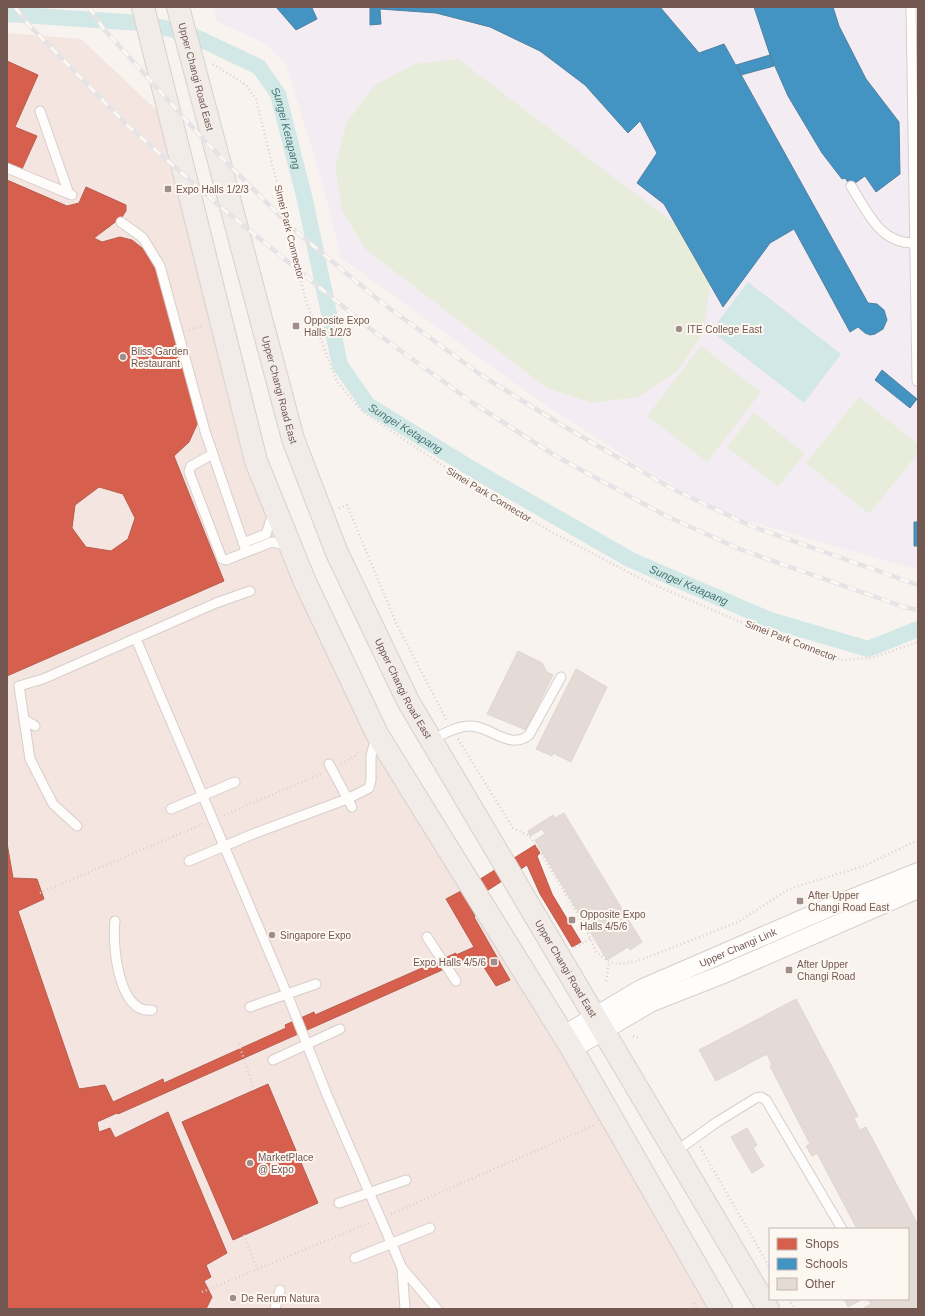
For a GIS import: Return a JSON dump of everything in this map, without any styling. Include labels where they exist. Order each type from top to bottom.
[{"type":"main road","name":"Upper Changi Road East","points":[[178,8],[203,66],[293,439],[324,514],[337,553],[404,694],[529,908],[599,1023],[768,1309]]},
{"type":"main road","points":[[144,10],[256,461],[305,582],[377,733],[568,1042],[721,1309]]},
{"type":"street","name":"Upper Changi Link","points":[[568,1042],[599,1023],[641,989],[828,908],[918,872]]},
{"type":"street","name":"Upper Changi Link","points":[[599,1023],[721,974],[918,889]]},
{"type":"lane","points":[[912,7],[917,381]]},
{"type":"lane","points":[[7,168],[72,195],[40,111]]},
{"type":"lane","points":[[851,186],[872,221],[886,236],[916,243]]},
{"type":"lane","points":[[120,222],[142,238],[160,266],[213,454],[244,547]]},
{"type":"lane","points":[[213,454],[191,466],[189,472],[222,559],[226,560],[266,534],[275,508]]},
{"type":"lane","points":[[244,547],[272,542],[290,546]]},
{"type":"lane","points":[[77,826],[53,804],[30,759],[19,686],[43,679],[216,603],[250,591]]},
{"type":"lane","points":[[136,639],[287,994],[327,1095],[402,1268],[405,1309]]},
{"type":"lane","points":[[431,740],[453,730],[468,726],[485,729],[511,740],[518,741],[524,739],[529,735],[561,676]]},
{"type":"lane","points":[[24,719],[36,726]]},
{"type":"lane","points":[[189,861],[253,834],[349,803],[369,788],[371,780],[371,756],[377,733]]},
{"type":"lane","points":[[329,764],[349,803]]},
{"type":"lane","points":[[171,809],[235,782]]},
{"type":"lane","points":[[115,921],[113,936],[116,961],[126,991],[138,1006],[144,1010],[152,1010]]},
{"type":"lane","points":[[427,937],[456,981]]},
{"type":"lane","points":[[250,1007],[316,984]]},
{"type":"lane","points":[[273,1060],[340,1029]]},
{"type":"lane","points":[[675,1152],[694,1137],[756,1098],[766,1100],[841,1228]]},
{"type":"lane","points":[[339,1203],[406,1180]]},
{"type":"lane","points":[[355,1258],[430,1228]]},
{"type":"lane","points":[[402,1268],[438,1309]]},
{"type":"lane","points":[[275,1309],[280,1290]]},
{"type":"path","name":"Simei Park Connector","points":[[203,66],[246,85],[256,100],[306,301],[337,382],[363,412],[454,473],[548,530],[643,580],[778,638],[842,660],[871,658],[918,642]]},
{"type":"path","points":[[186,330],[200,327]]},
{"type":"path","points":[[324,514],[347,505],[396,623],[453,730],[513,828],[529,836],[537,846],[586,928],[596,952],[608,962],[618,964],[638,961],[738,922],[789,889],[864,866],[918,840]]},
{"type":"path","points":[[579,931],[586,928]]},
{"type":"path","points":[[606,981],[608,962]]},
{"type":"path","points":[[633,1036],[640,1038]]},
{"type":"path","points":[[239,1044],[254,1090]]},
{"type":"path","points":[[202,1292],[380,1218],[595,1125]]},
{"type":"path","points":[[694,1137],[769,1266]]},
{"type":"path","points":[[244,1235],[257,1269]]},
{"type":"path","points":[[790,1300],[795,1309]]},
{"type":"shaded area","name":"ITE College East","points":[[215,7],[918,7],[918,570],[723,514],[642,467],[538,400],[341,258],[322,182],[286,64],[264,43],[216,21]]},
{"type":"shaded area","name":"Singapore Expo","points":[[7,33],[81,39],[165,118],[262,456],[342,646],[399,750],[723,1309],[7,1309]]},
{"type":"shaded area","points":[[748,282],[841,354],[804,403],[711,331]]},
{"type":"green space","points":[[458,59],[695,239],[710,284],[704,331],[678,371],[638,397],[592,403],[547,388],[365,249],[342,210],[335,166],[347,122],[374,86],[414,64]]},
{"type":"green space","points":[[701,346],[761,392],[707,462],[647,416]]},
{"type":"green space","points":[[859,397],[918,444],[918,453],[869,514],[806,463]]},
{"type":"green space","points":[[754,413],[805,453],[778,487],[727,447]]},
{"type":"building: Shops","points":[[7,61],[38,75],[15,127],[37,136],[22,169],[7,163]]},
{"type":"building: Shops","points":[[7,180],[67,206],[79,203],[86,187],[126,205],[126,211],[122,217],[94,238],[102,242],[120,237],[132,240],[142,248],[154,264],[199,420],[189,442],[174,456],[224,581],[7,676]],"holes":[[[99,487],[123,494],[135,518],[128,539],[111,551],[86,547],[72,528],[75,505]]]},
{"type":"building: Shops","points":[[7,843],[13,878],[37,879],[44,899],[18,911],[79,1089],[105,1085],[113,1102],[163,1079],[164,1083],[286,1028],[285,1025],[314,1012],[315,1015],[456,953],[456,955],[474,947],[446,899],[535,845],[540,853],[537,856],[552,894],[581,942],[572,947],[540,894],[527,865],[468,903],[475,916],[474,917],[510,980],[496,986],[476,955],[97,1122],[99,1132],[110,1128],[115,1138],[168,1112],[227,1253],[206,1265],[211,1277],[204,1281],[212,1297],[206,1309],[7,1309]]},
{"type":"building: Shops","name":"MarketPlace @ Expo","points":[[268,1084],[318,1203],[233,1240],[182,1122]]},
{"type":"building: Schools","points":[[276,7],[315,7],[312,8],[317,19],[296,30]]},
{"type":"building: Schools","points":[[370,7],[660,7],[699,53],[724,44],[868,303],[877,304],[884,310],[887,320],[883,329],[870,335],[858,327],[850,332],[794,229],[770,243],[723,307],[664,204],[637,183],[657,153],[640,121],[628,133],[585,85],[540,51],[490,27],[436,13],[380,9],[381,24],[370,25]]},
{"type":"building: Schools","points":[[754,7],[833,7],[839,26],[866,79],[899,122],[900,174],[876,192],[865,176],[851,186],[845,178],[842,179],[822,153],[788,96],[770,55]]},
{"type":"building: Schools","points":[[770,55],[774,66],[741,75],[736,65]]},
{"type":"building: Schools","points":[[882,370],[917,399],[910,408],[875,380]]},
{"type":"building: Schools","points":[[914,522],[918,522],[918,546],[914,546]]},
{"type":"building: Other","points":[[518,651],[542,663],[547,672],[553,675],[526,730],[487,714]]},
{"type":"building: Other","points":[[576,669],[607,687],[571,762],[553,753],[552,756],[536,749]]},
{"type":"building: Other","points":[[564,813],[642,942],[630,950],[628,947],[607,960],[535,840],[545,834],[542,829],[530,836],[528,831],[553,815],[555,818]]},
{"type":"building: Other","points":[[796,999],[858,1116],[854,1119],[860,1130],[866,1127],[918,1225],[918,1309],[862,1309],[871,1304],[869,1301],[870,1300],[909,1300],[909,1228],[856,1228],[817,1153],[812,1156],[806,1146],[810,1144],[770,1066],[772,1065],[767,1054],[716,1081],[699,1050]]},
{"type":"building: Other","points":[[747,1128],[757,1145],[753,1148],[764,1166],[752,1173],[731,1137]]},
{"type":"building: Other","points":[[844,1300],[861,1300],[848,1307]]},
{"type":"waterway","name":"Sungei Ketapang","points":[[7,14],[140,23],[170,29],[198,38],[259,67],[278,94],[305,200],[340,365],[368,405],[472,469],[631,560],[770,620],[868,649],[918,629]]},
{"type":"railway","points":[[15,7],[29,25],[127,125],[217,204],[372,330],[473,403],[554,455],[666,516],[742,550],[904,607],[918,610]]},
{"type":"railway","points":[[89,7],[103,28],[204,140],[292,228],[381,302],[481,375],[560,424],[671,488],[751,526],[918,585]]},
{"type":"place","name":"Expo Halls 1/2/3","points":[[168,189]]},
{"type":"place","name":"Opposite Expo Halls 1/2/3","points":[[296,326]]},
{"type":"place","name":"ITE College East","points":[[679,329]]},
{"type":"place","name":"Bliss Garden Restaurant","points":[[123,357]]},
{"type":"place","name":"After Upper Changi Road East","points":[[800,901]]},
{"type":"place","name":"Opposite Expo Halls 4/5/6","points":[[572,920]]},
{"type":"place","name":"Singapore Expo","points":[[272,935]]},
{"type":"place","name":"Expo Halls 4/5/6","points":[[494,962]]},
{"type":"place","name":"After Upper Changi Road","points":[[789,970]]},
{"type":"place","name":"MarketPlace @ Expo","points":[[250,1163]]},
{"type":"place","name":"De Rerum Natura","points":[[233,1298]]}]
